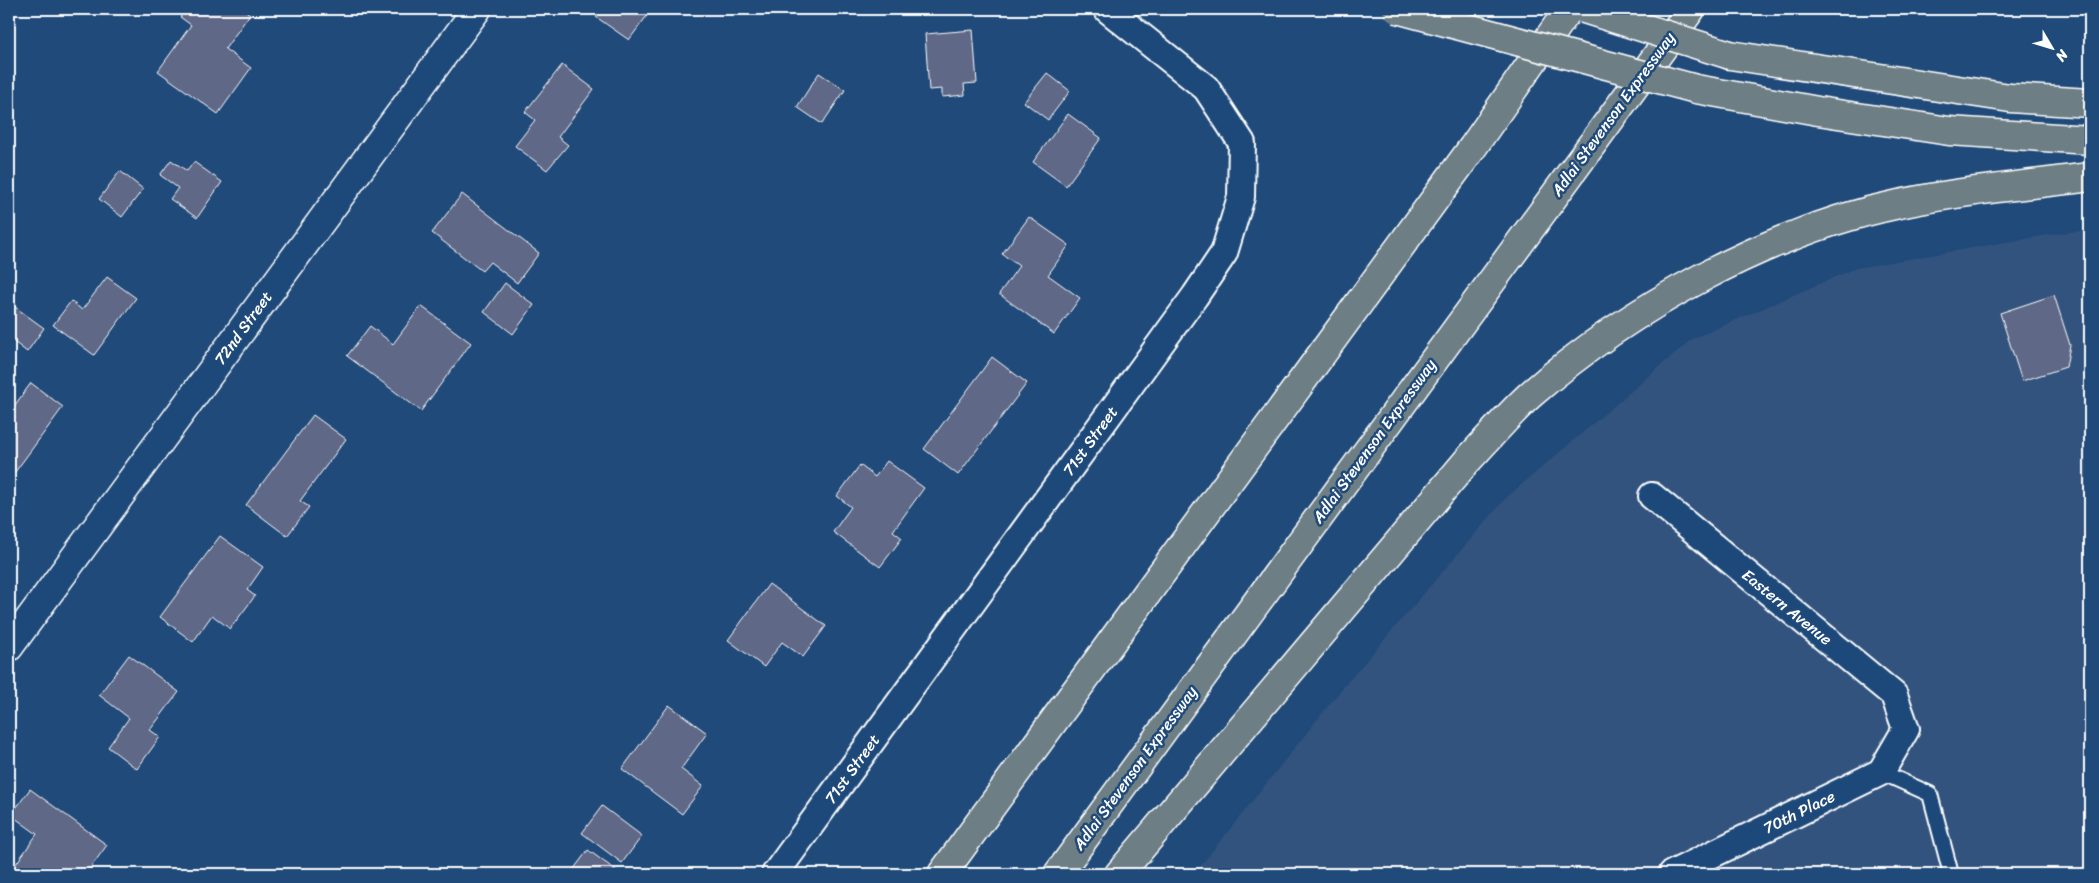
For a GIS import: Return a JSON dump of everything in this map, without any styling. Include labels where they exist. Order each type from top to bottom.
[{"type":"highway","points":[[1397,9],[1696,89],[1818,111],[1949,131],[2090,140]]},
{"type":"highway","points":[[942,874],[1473,147],[1569,9]]},
{"type":"highway","points":[[1584,9],[1730,55],[2010,98],[2090,103]]},
{"type":"highway","name":"Adlai Stevenson Expressway","points":[[1058,874],[1691,9]]},
{"type":"highway","points":[[1119,874],[1467,461],[1529,396],[1584,351],[1652,305],[1734,262],[1818,226],[1898,205],[1983,190],[2090,177]]},
{"type":"street","name":"72nd Street","points":[[9,647],[477,9]]},
{"type":"street","name":"71st Street","points":[[775,874],[1190,304],[1224,253],[1241,197],[1242,143],[1206,88],[1107,9]]},
{"type":"street","name":"Eastern Avenue","points":[[1652,496],[1894,695],[1906,729],[1881,772]]},
{"type":"street","name":"70th Place","points":[[1672,874],[1881,772]]},
{"type":"lane","points":[[1881,772],[1930,794],[1951,874]]},
{"type":"shaded area","points":[[2090,230],[2090,874],[1194,874],[1340,691],[1506,498],[1692,339],[1856,268],[2053,234]]},
{"type":"building","points":[[187,9],[243,9],[250,14],[225,49],[251,68],[218,114],[158,71],[191,25],[180,17]]},
{"type":"building","points":[[602,9],[652,9],[629,40],[596,17]]},
{"type":"building","points":[[973,30],[977,83],[964,84],[965,95],[942,97],[942,89],[929,90],[925,34]]},
{"type":"building","points":[[562,65],[594,89],[558,137],[568,145],[547,170],[515,146],[535,120],[525,112]]},
{"type":"building","points":[[819,73],[845,90],[822,124],[797,107]]},
{"type":"building","points":[[1047,73],[1070,91],[1048,120],[1024,102]]},
{"type":"building","points":[[1068,114],[1101,138],[1066,186],[1033,162]]},
{"type":"building","points":[[171,160],[187,171],[194,162],[222,182],[197,218],[170,199],[178,188],[160,175]]},
{"type":"building","points":[[120,171],[143,189],[122,217],[99,199]]},
{"type":"building","points":[[462,194],[539,253],[517,283],[490,262],[482,271],[432,233]]},
{"type":"building","points":[[1029,217],[1069,245],[1048,275],[1080,298],[1054,334],[999,294],[1019,266],[1002,254]]},
{"type":"building","points":[[107,277],[136,298],[94,355],[53,325],[71,301],[82,310]]},
{"type":"building","points":[[505,283],[534,305],[513,334],[484,312]]},
{"type":"building","points":[[2054,295],[2070,345],[2066,367],[2022,381],[2000,313]]},
{"type":"building","points":[[421,306],[471,343],[421,411],[347,356],[370,326],[393,344]]},
{"type":"building","points":[[15,307],[44,328],[27,352],[9,338],[9,316]]},
{"type":"building","points":[[992,357],[1027,383],[958,475],[924,449]]},
{"type":"building","points":[[31,383],[63,407],[15,472],[9,467],[9,413]]},
{"type":"building","points":[[313,415],[346,439],[300,501],[309,507],[287,536],[246,505]]},
{"type":"building","points":[[887,461],[924,488],[893,531],[902,538],[880,567],[833,532],[851,507],[837,496],[860,465],[875,477]]},
{"type":"building","points":[[220,536],[263,567],[247,590],[255,596],[230,629],[212,615],[193,642],[160,617]]},
{"type":"building","points":[[769,584],[826,626],[803,657],[782,642],[764,667],[728,640]]},
{"type":"building","points":[[129,655],[179,692],[150,730],[160,737],[137,769],[108,747],[129,718],[99,695]]},
{"type":"building","points":[[669,705],[707,733],[681,769],[703,786],[682,814],[622,769]]},
{"type":"building","points":[[30,789],[107,845],[86,874],[9,874],[37,834],[11,815]]},
{"type":"building","points":[[602,806],[642,836],[622,863],[582,833]]},
{"type":"building","points":[[588,850],[621,874],[570,874]]}]
